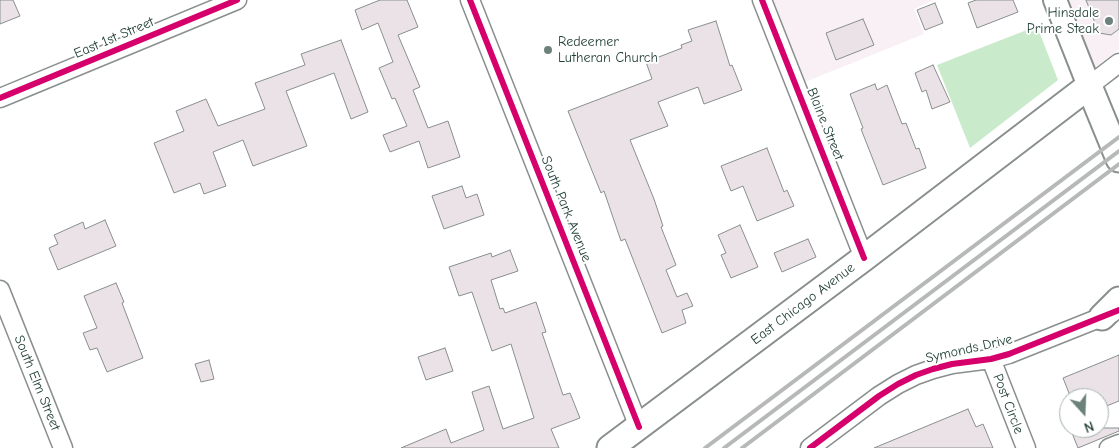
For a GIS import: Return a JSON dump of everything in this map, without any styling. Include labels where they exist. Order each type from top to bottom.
[{"type":"main road","name":"East Chicago Avenue","points":[[610,448],[864,258],[1089,86]]},
{"type":"main road","points":[[1089,86],[1119,159]]},
{"type":"street","name":"East 1st Street","points":[[0,98],[237,0]]},
{"type":"street","name":"South Park Avenue","points":[[470,0],[639,426]]},
{"type":"street","name":"Blaine Street","points":[[762,0],[864,258]]},
{"type":"street","points":[[1055,0],[1089,86],[1119,63]]},
{"type":"street","name":"South Elm Street","points":[[0,290],[63,448]]},
{"type":"street","name":"Symonds Drive","points":[[810,448],[898,384],[932,369],[1009,354],[1113,309]]},
{"type":"street","name":"Post Circle","points":[[991,359],[1026,448]]},
{"type":"street","points":[[1110,448],[1119,444]]},
{"type":"shaded area","points":[[771,0],[934,0],[914,9],[924,34],[805,82]]},
{"type":"shaded area","points":[[1067,0],[1119,0],[1119,49],[1094,69]]},
{"type":"green space","points":[[1037,26],[1058,80],[970,148],[937,65]]},
{"type":"building","points":[[0,0],[13,0],[20,16],[0,24]]},
{"type":"building","points":[[380,0],[407,0],[418,27],[398,35],[420,87],[413,90],[428,128],[448,121],[460,157],[428,168],[419,141],[390,152],[383,135],[407,126],[395,98],[392,99],[379,68],[393,62],[378,23],[362,30],[355,10]]},
{"type":"building","points":[[976,0],[1013,0],[1018,12],[977,28],[968,3]]},
{"type":"building","points":[[1086,0],[1119,0],[1119,29],[1111,35],[1099,33]]},
{"type":"building","points":[[935,3],[943,23],[925,30],[917,10]]},
{"type":"building","points":[[863,19],[874,45],[836,60],[826,33]]},
{"type":"building","points":[[716,21],[730,66],[732,65],[742,90],[704,104],[698,87],[658,102],[668,126],[630,140],[654,199],[663,226],[661,227],[676,265],[666,270],[677,297],[687,293],[693,306],[682,310],[686,323],[662,333],[625,239],[621,241],[604,191],[601,193],[568,111],[652,79],[646,62],[682,48],[681,45],[692,41],[688,30]]},
{"type":"building","points":[[341,40],[368,112],[351,119],[334,73],[286,91],[307,146],[253,166],[243,140],[213,152],[226,186],[204,194],[200,183],[174,193],[154,143],[184,131],[176,111],[206,99],[218,126],[265,109],[255,83],[305,65],[301,54]]},
{"type":"building","points":[[933,65],[950,102],[932,109],[926,90],[922,92],[915,73]]},
{"type":"building","points":[[875,84],[877,90],[887,85],[902,124],[906,123],[916,149],[919,148],[926,168],[883,185],[861,129],[863,128],[850,94]]},
{"type":"building","points":[[767,148],[784,192],[787,190],[794,206],[757,221],[743,186],[731,191],[721,166]]},
{"type":"building","points":[[462,186],[466,198],[477,194],[484,215],[444,229],[432,196]]},
{"type":"building","points":[[105,220],[116,246],[58,270],[49,248],[58,244],[54,235],[83,222],[85,229]]},
{"type":"building","points":[[740,225],[758,267],[731,278],[721,255],[726,253],[718,235]]},
{"type":"building","points":[[808,239],[816,257],[782,272],[774,253]]},
{"type":"building","points":[[510,250],[518,271],[491,280],[500,309],[503,308],[505,313],[536,302],[546,332],[542,333],[563,395],[570,393],[580,418],[551,429],[559,448],[401,448],[446,429],[451,443],[484,430],[472,392],[489,386],[503,429],[534,418],[511,344],[492,351],[472,292],[459,296],[449,267],[491,253],[492,257]]},
{"type":"building","points":[[116,283],[143,358],[107,372],[97,348],[90,350],[83,333],[97,328],[84,296]]},
{"type":"building","points":[[445,348],[453,371],[426,380],[418,357]]},
{"type":"building","points":[[1119,355],[1119,401],[1109,405],[1109,388],[1067,388],[1063,378]]},
{"type":"building","points":[[209,360],[214,379],[201,382],[195,364]]},
{"type":"building","points":[[968,409],[976,427],[983,424],[993,448],[874,448]]},
{"type":"building","points":[[1109,428],[1119,428],[1119,431],[1109,435]]},
{"type":"building","points":[[1074,438],[1102,438],[1078,448]]},
{"type":"railway","points":[[705,448],[1119,137]]},
{"type":"railway","points":[[724,448],[1119,151]]},
{"type":"railway","points":[[742,448],[1119,164]]},
{"type":"cycle path","points":[[0,98],[237,0]]},
{"type":"cycle path","points":[[470,0],[639,427]]},
{"type":"cycle path","points":[[762,0],[864,258]]},
{"type":"cycle path","points":[[810,448],[879,396],[916,375],[952,364],[991,359],[1009,354],[1119,310]]},
{"type":"place","name":"Hinsdale Prime Steak","points":[[1109,21]]},
{"type":"place","name":"Redeemer Lutheran Church","points":[[548,50]]}]
